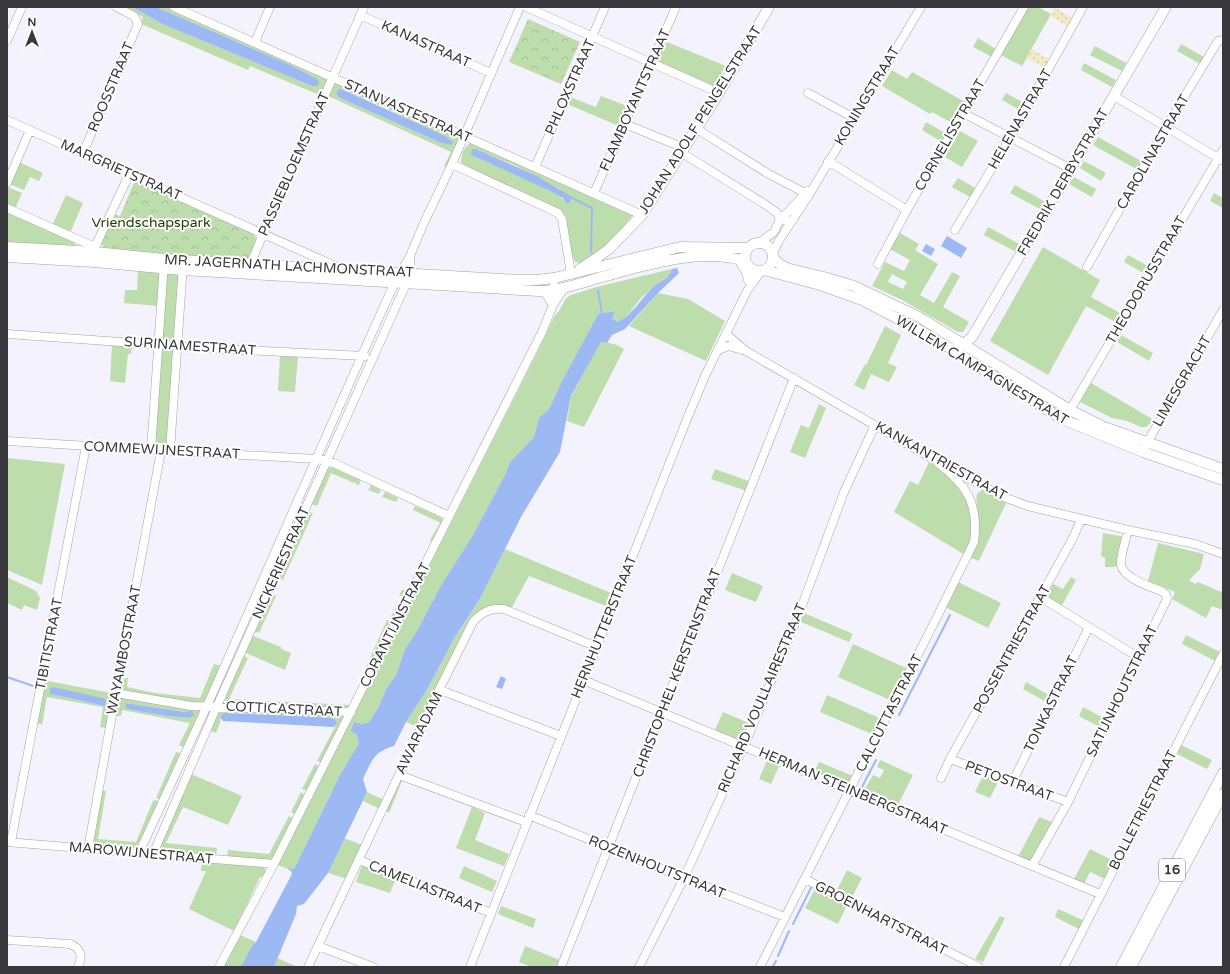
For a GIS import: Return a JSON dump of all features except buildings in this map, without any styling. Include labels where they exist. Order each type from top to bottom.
[{"type":"main road","name":"JOHAN ADOLF PENGELSTRAAT","points":[[571,274],[609,249],[642,215],[719,93],[769,7]]},
{"type":"main road","name":"FREDRIK DERBYSTRAAT","points":[[953,350],[964,344],[972,337],[1165,7]]},
{"type":"main road","points":[[733,258],[748,264],[757,271],[763,270],[771,264],[773,256],[767,245],[759,243],[753,244],[748,248],[745,254],[748,264]]},
{"type":"main road","name":"MR. JAGERNATH LACHMONSTRAAT","points":[[7,247],[95,254],[250,274],[544,291],[559,289],[673,258],[733,258]]},
{"type":"main road","points":[[571,274],[680,247],[748,248]]},
{"type":"main road","name":"MR. JAGERNATH LACHMONSTRAAT","points":[[7,257],[95,254]]},
{"type":"main road","name":"WILLEM CAMPAGNESTRAAT","points":[[773,256],[781,265],[790,269],[854,286],[918,317],[1070,410],[1145,448],[1223,469]]},
{"type":"main road","points":[[733,258],[745,268],[749,280]]},
{"type":"main road","name":"MR. JAGERNATH LACHMONSTRAAT","points":[[183,265],[251,263],[519,280],[554,278],[571,274]]},
{"type":"main road","name":"WILLEM CAMPAGNESTRAAT","points":[[763,270],[820,284],[862,300],[916,328],[953,350],[1062,419],[1145,448],[1223,480]]},
{"type":"main road","name":"16","points":[[1121,967],[1223,773]]},
{"type":"main road","name":"16","points":[[1131,967],[1223,794]]},
{"type":"street","name":"ROOSSTRAAT","points":[[83,153],[137,21],[134,16],[116,7]]},
{"type":"street","name":"STANVASTESTRAAT","points":[[174,7],[642,215]]},
{"type":"street","points":[[255,42],[270,7]]},
{"type":"street","name":"PASSIEBLOEMSTRAAT","points":[[250,274],[251,263],[263,234],[364,7]]},
{"type":"street","points":[[406,273],[410,256],[423,225],[452,164],[520,7]]},
{"type":"street","points":[[526,7],[592,38],[651,62],[719,93]]},
{"type":"street","name":"PHLOXSTRAAT","points":[[535,167],[605,7]]},
{"type":"street","name":"FLAMBOYANTSTRAAT","points":[[594,193],[676,7]]},
{"type":"street","name":"KONINGSTRAAT","points":[[759,243],[774,232],[780,219],[807,194],[814,185],[921,7]]},
{"type":"street","name":"CORNELISSTRAAT","points":[[878,264],[907,210],[1024,7]]},
{"type":"street","name":"HELENASTRAAT","points":[[955,230],[1010,138],[1083,7]]},
{"type":"street","points":[[7,41],[20,8]]},
{"type":"street","name":"KANASTRAAT","points":[[360,15],[491,73]]},
{"type":"street","name":"CAROLINASTRAAT","points":[[1087,267],[1166,127],[1218,41],[1223,40]]},
{"type":"street","points":[[808,93],[854,118]]},
{"type":"street","points":[[1114,96],[1220,160]]},
{"type":"street","points":[[963,113],[1071,169]]},
{"type":"street","name":"MARGRIETSTRAAT","points":[[7,120],[344,270]]},
{"type":"street","points":[[625,124],[683,150],[764,203],[777,213],[780,219],[790,221],[793,220]]},
{"type":"street","points":[[696,129],[767,173],[807,194]]},
{"type":"street","points":[[7,183],[10,168],[30,130]]},
{"type":"street","name":"THEODORUSSTRAAT","points":[[1070,410],[1220,160],[1223,150]]},
{"type":"street","points":[[828,162],[907,210]]},
{"type":"street","points":[[452,164],[558,213],[562,219],[571,274]]},
{"type":"street","points":[[7,208],[95,254],[129,175]]},
{"type":"street","name":"KONINGSTRAAT","points":[[773,256],[778,242],[793,220],[807,194]]},
{"type":"street","points":[[151,450],[164,264]]},
{"type":"street","name":"HERNHUTTERSTRAAT","points":[[747,291],[749,280],[748,264]]},
{"type":"street","points":[[170,452],[183,265]]},
{"type":"street","name":"HERNHUTTERSTRAAT","points":[[470,967],[687,419],[718,350],[747,291],[763,270]]},
{"type":"street","name":"NICKERIESTRAAT","points":[[140,853],[207,706],[395,282],[406,273]]},
{"type":"street","name":"NICKERIESTRAAT","points":[[153,854],[217,706],[406,283],[406,273]]},
{"type":"street","points":[[554,278],[559,289]]},
{"type":"street","name":"CORANTIJNSTRAAT","points":[[219,967],[274,864],[542,332],[559,289]]},
{"type":"street","points":[[544,291],[553,305]]},
{"type":"street","name":"LIMESGRACHT","points":[[1145,448],[1223,310]]},
{"type":"street","name":"SURINAMESTRAAT","points":[[7,334],[221,349],[362,355],[372,358]]},
{"type":"street","name":"KANKANTRIESTRAAT","points":[[726,334],[746,351],[938,462],[1006,498],[1028,506],[1128,530],[1195,544],[1223,554]]},
{"type":"street","points":[[718,350],[729,346],[746,351]]},
{"type":"street","name":"CHRISTOPHEL KERSTENSTRAAT","points":[[562,967],[794,378]]},
{"type":"street","name":"RICHARD VOULLAIRESTRAAT","points":[[639,967],[684,878],[744,746],[797,619],[844,492],[875,425]]},
{"type":"street","name":"COMMEWIJNESTRAAT","points":[[7,441],[170,452],[327,460],[449,516]]},
{"type":"street","name":"TIBITISTRAAT","points":[[9,842],[86,446]]},
{"type":"street","name":"WAYAMBOSTRAAT","points":[[88,849],[161,451]]},
{"type":"street","name":"CALCUTTASTRAAT","points":[[760,967],[974,542],[976,530],[970,498],[964,486],[954,474],[938,462]]},
{"type":"street","points":[[972,505],[974,493],[977,489],[985,487]]},
{"type":"street","name":"POSSENTRIESTRAAT","points":[[941,778],[1082,519]]},
{"type":"street","name":"SATIJNHOUTSTRAAT","points":[[1032,866],[1068,802],[1167,599],[1163,592],[1132,578],[1121,565],[1128,530]]},
{"type":"street","points":[[1040,597],[1138,657]]},
{"type":"street","name":"AWARADAM","points":[[308,967],[473,622],[487,610],[495,608],[504,609],[597,647]]},
{"type":"street","name":"TONKASTRAAT","points":[[1013,781],[1089,627]]},
{"type":"street","name":"BOLLETRIESTRAAT","points":[[1064,967],[1223,654]]},
{"type":"street","name":"HERMAN STEINBERGSTRAAT","points":[[583,680],[1100,894]]},
{"type":"street","points":[[440,690],[561,736]]},
{"type":"street","name":"COTTICASTRAAT","points":[[116,693],[191,706],[351,712]]},
{"type":"street","name":"PETOSTRAAT","points":[[950,759],[1068,802]]},
{"type":"street","name":"ROZENHOUTSTRAAT","points":[[399,775],[608,848],[785,917]]},
{"type":"street","name":"MAROWIJNESTRAAT","points":[[9,842],[274,864]]},
{"type":"street","name":"CAMELIASTRAAT","points":[[358,860],[491,913]]},
{"type":"street","name":"GROENHARTSTRAAT","points":[[805,879],[977,967]]},
{"type":"street","points":[[7,940],[70,944],[76,946],[80,950],[81,956],[78,967]]},
{"type":"street","points":[[318,946],[373,967]]},
{"type":"green space","points":[[123,7],[132,7],[162,24],[312,86],[316,78],[286,63],[156,7],[168,7],[324,77],[328,82],[322,96],[250,66],[248,70],[141,24],[143,17]]},
{"type":"green space","points":[[1028,7],[1038,7],[1051,14],[1022,66],[1001,55]]},
{"type":"green space","points":[[528,19],[580,42],[561,84],[509,62]]},
{"type":"green space","points":[[978,38],[996,49],[992,57],[973,47]]},
{"type":"green space","points":[[667,42],[726,66],[713,87],[657,62],[657,56],[660,48],[663,49]]},
{"type":"green space","points":[[1181,44],[1206,58],[1202,65],[1177,51]]},
{"type":"green space","points":[[1095,46],[1126,63],[1122,71],[1090,55]]},
{"type":"green space","points":[[1084,63],[1116,80],[1112,87],[1081,70]]},
{"type":"green space","points":[[892,70],[907,79],[912,72],[965,102],[952,123],[932,112],[930,114],[882,86]]},
{"type":"green space","points":[[338,83],[458,136],[460,139],[449,168],[444,166],[451,152],[328,96],[332,86]],"holes":[[[339,88],[388,109],[451,145],[441,143],[338,97],[336,93]]]},
{"type":"green space","points":[[1006,93],[1024,103],[1020,110],[1002,100]]},
{"type":"green space","points":[[601,96],[627,106],[619,126],[567,104],[570,97],[596,107]]},
{"type":"green space","points":[[926,122],[947,134],[942,142],[922,130]]},
{"type":"green space","points":[[960,131],[978,141],[962,167],[945,157]]},
{"type":"green space","points":[[1098,137],[1143,162],[1138,170],[1093,145]]},
{"type":"green space","points":[[471,143],[633,215],[607,246],[582,263],[575,262],[565,220],[465,166],[461,162],[462,156],[463,151]],"holes":[[[472,149],[476,149],[516,166],[560,189],[567,203],[561,197],[537,184],[470,155]]]},
{"type":"green space","points":[[1084,161],[1106,173],[1101,181],[1080,168]]},
{"type":"green space","points":[[19,162],[43,173],[39,181],[30,177],[24,190],[9,184]]},
{"type":"green space","points":[[1074,177],[1096,189],[1092,197],[1069,184]]},
{"type":"green space","points":[[958,178],[975,188],[970,197],[952,187]]},
{"type":"green space","name":"Vriendschapspark","points":[[135,180],[253,233],[257,240],[250,257],[248,259],[104,250],[101,242],[114,214],[120,216]]},
{"type":"green space","points":[[1015,185],[1044,201],[1040,209],[1010,193]]},
{"type":"green space","points":[[8,187],[22,193],[15,209],[7,206]]},
{"type":"green space","points":[[1214,193],[1223,198],[1223,208],[1210,201]]},
{"type":"green space","points":[[66,195],[83,203],[70,233],[52,226]]},
{"type":"green space","points":[[7,211],[75,242],[76,246],[7,244]]},
{"type":"green space","points":[[988,227],[1021,245],[1016,252],[984,235]]},
{"type":"green space","points":[[900,233],[919,244],[915,250],[938,264],[920,295],[934,303],[952,272],[960,276],[943,307],[969,322],[963,332],[958,332],[902,300],[872,286],[885,262],[904,271],[910,260],[890,249]],"holes":[[[892,274],[907,282],[903,289],[888,282]]]},
{"type":"green space","points":[[1043,247],[1100,280],[1091,297],[1122,314],[1117,323],[1086,306],[1048,375],[990,341]]},
{"type":"green space","points":[[1128,255],[1150,267],[1145,274],[1124,262]]},
{"type":"green space","points":[[138,269],[153,271],[160,276],[158,306],[124,303],[125,290],[137,290]]},
{"type":"green space","points":[[672,269],[671,274],[644,295],[628,315],[621,320],[617,322],[611,317],[615,311],[598,314],[562,381],[549,409],[539,418],[534,437],[510,462],[506,473],[473,535],[440,587],[417,631],[405,649],[396,675],[386,689],[378,708],[369,722],[363,724],[354,722],[359,743],[340,775],[294,869],[288,869],[278,865],[555,315],[566,298],[600,286]]},
{"type":"green space","points":[[169,273],[177,274],[179,278],[174,340],[166,341],[162,338],[167,275]]},
{"type":"green space","points":[[658,293],[688,299],[725,321],[706,361],[629,326]]},
{"type":"green space","points":[[885,326],[901,335],[888,363],[897,367],[889,382],[871,374],[864,390],[854,385],[865,364],[866,365]]},
{"type":"green space","points":[[1121,335],[1153,353],[1149,361],[1117,342]]},
{"type":"green space","points":[[601,341],[617,345],[624,349],[584,427],[567,421],[571,397]]},
{"type":"green space","points":[[112,345],[132,346],[131,354],[128,354],[125,383],[110,381]]},
{"type":"green space","points":[[168,348],[173,349],[174,353],[167,443],[159,443],[154,441],[161,352]]},
{"type":"green space","points":[[280,356],[298,357],[295,392],[278,391]]},
{"type":"green space","points":[[1091,383],[1154,420],[1146,427],[1141,427],[1127,421],[1112,418],[1080,402]]},
{"type":"green space","points":[[819,404],[826,408],[805,458],[790,452],[801,425],[809,428]]},
{"type":"green space","points":[[7,458],[65,464],[42,585],[7,570]]},
{"type":"green space","points":[[929,462],[944,470],[961,487],[972,514],[970,541],[965,555],[894,512],[910,481],[918,485]]},
{"type":"green space","points":[[331,467],[361,480],[359,485],[331,473],[317,506],[311,504],[326,470]]},
{"type":"green space","points":[[715,469],[751,482],[747,491],[711,479]]},
{"type":"green space","points":[[371,485],[381,490],[379,494],[368,490]]},
{"type":"green space","points":[[982,490],[1007,501],[979,561],[971,558],[979,536],[977,494]]},
{"type":"green space","points":[[385,492],[398,498],[396,502],[382,497]]},
{"type":"green space","points":[[415,506],[439,516],[444,520],[434,542],[430,540],[440,523],[413,510]]},
{"type":"green space","points":[[307,511],[313,513],[283,580],[278,578]]},
{"type":"green space","points":[[1103,533],[1125,537],[1120,565],[1105,567],[1105,558],[1101,556]]},
{"type":"green space","points":[[1158,543],[1204,554],[1200,569],[1189,580],[1195,584],[1198,582],[1221,592],[1223,589],[1223,610],[1212,606],[1206,618],[1172,599],[1175,592],[1148,581]]},
{"type":"green space","points":[[505,549],[611,593],[606,606],[529,576],[512,607],[508,609],[483,611],[419,728],[406,722],[428,688],[455,637],[481,597]]},
{"type":"green space","points":[[732,573],[763,586],[756,602],[725,590]]},
{"type":"green space","points":[[7,577],[36,591],[40,598],[37,610],[24,605],[22,610],[7,603]]},
{"type":"green space","points":[[1071,577],[1076,580],[1061,607],[1047,598],[1053,584],[1063,589]]},
{"type":"green space","points":[[958,582],[1001,603],[988,628],[945,607]]},
{"type":"green space","points":[[411,589],[396,617],[391,616],[402,597],[399,595],[402,590]]},
{"type":"green space","points":[[271,593],[276,596],[259,633],[254,631]]},
{"type":"green space","points":[[804,613],[853,634],[849,642],[801,622]]},
{"type":"green space","points":[[387,620],[394,622],[367,676],[362,676]]},
{"type":"green space","points":[[251,635],[281,647],[281,649],[291,653],[285,670],[244,652]]},
{"type":"green space","points":[[1186,635],[1220,652],[1215,661],[1182,644]]},
{"type":"green space","points":[[853,644],[908,669],[892,701],[838,677]]},
{"type":"green space","points":[[242,655],[248,658],[229,699],[251,700],[250,706],[228,703],[225,699]]},
{"type":"green space","points":[[214,664],[222,666],[206,701],[201,705],[121,690],[125,678],[128,678],[127,687],[155,693],[200,698]]},
{"type":"green space","points":[[48,681],[111,693],[113,697],[107,728],[100,727],[103,707],[47,697],[42,725],[37,723],[44,685]],"holes":[[[50,688],[103,698],[102,706],[50,694]]]},
{"type":"green space","points":[[1026,682],[1051,696],[1048,703],[1023,689]]},
{"type":"green space","points":[[827,695],[882,719],[874,735],[820,712]]},
{"type":"green space","points":[[119,697],[202,708],[185,748],[179,745],[190,723],[122,710],[121,716],[114,716]],"holes":[[[125,703],[185,712],[192,718],[167,716],[128,709]]]},
{"type":"green space","points":[[254,701],[292,702],[291,708],[253,706]]},
{"type":"green space","points":[[295,702],[349,705],[349,708],[295,706]]},
{"type":"green space","points":[[1083,707],[1105,719],[1100,727],[1079,716]]},
{"type":"green space","points":[[221,710],[342,715],[344,720],[322,763],[317,761],[336,725],[325,717],[224,713],[220,718],[221,720],[216,733],[211,731],[218,713]]},
{"type":"green space","points":[[723,712],[751,724],[742,742],[714,732]]},
{"type":"green space","points":[[1179,744],[1212,760],[1207,769],[1175,753]]},
{"type":"green space","points":[[176,752],[183,754],[162,800],[156,798]]},
{"type":"green space","points":[[880,760],[913,775],[897,807],[863,792],[873,775],[880,778],[884,770],[877,767]]},
{"type":"green space","points":[[767,761],[779,766],[771,784],[759,779]]},
{"type":"green space","points":[[819,762],[853,776],[848,786],[814,773]]},
{"type":"green space","points":[[315,764],[320,767],[308,791],[302,789]]},
{"type":"green space","points":[[191,774],[242,796],[228,825],[183,807],[166,843],[217,848],[216,856],[164,852],[160,845]]},
{"type":"green space","points":[[983,776],[998,782],[990,798],[975,792]]},
{"type":"green space","points":[[399,780],[402,781],[389,813],[385,811]]},
{"type":"green space","points":[[101,790],[106,791],[98,839],[136,842],[153,801],[155,800],[160,802],[138,848],[99,846],[92,842]]},
{"type":"green space","points":[[301,792],[306,796],[296,815],[291,812]]},
{"type":"green space","points":[[367,792],[384,800],[380,809],[363,801]]},
{"type":"green space","points":[[472,807],[485,813],[475,840],[509,854],[504,866],[456,848]]},
{"type":"green space","points":[[289,816],[295,819],[272,860],[227,857],[228,850],[269,854]]},
{"type":"green space","points":[[1039,817],[1055,823],[1034,860],[1029,862],[1018,857]]},
{"type":"green space","points":[[344,838],[362,845],[347,879],[328,873]]},
{"type":"green space","points":[[1090,849],[1114,861],[1105,879],[1090,872],[1084,884],[1074,879]]},
{"type":"green space","points":[[202,862],[263,866],[266,871],[264,877],[260,877],[234,931],[189,909],[206,871],[201,871]]},
{"type":"green space","points":[[362,865],[396,878],[390,893],[356,882]]},
{"type":"green space","points":[[464,866],[497,881],[492,892],[459,878]]},
{"type":"green space","points":[[847,870],[862,878],[851,899],[836,892]]},
{"type":"green space","points":[[816,887],[848,903],[838,924],[805,908]]},
{"type":"green space","points":[[501,906],[536,919],[533,928],[498,914]]},
{"type":"green space","points":[[1058,909],[1085,921],[1081,930],[1055,917]]},
{"type":"green space","points":[[1000,916],[1005,918],[983,962],[975,959]]},
{"type":"green space","points":[[240,935],[256,942],[251,947],[241,967],[222,967]]},
{"type":"green space","points":[[525,946],[562,961],[559,967],[531,967],[519,962]]},
{"type":"green space","points":[[277,958],[298,967],[274,967]]},
{"type":"sand","points":[[1055,8],[1073,18],[1068,26],[1050,16]]},
{"type":"sand","points":[[1031,49],[1049,59],[1044,67],[1026,58]]},
{"type":"water","points":[[132,7],[156,7],[286,63],[316,78],[319,82],[318,86],[312,86],[162,24]]},
{"type":"water","points":[[339,88],[445,136],[453,142],[451,145],[441,143],[338,97],[336,93]]},
{"type":"water","points":[[472,149],[476,149],[537,176],[569,195],[571,197],[570,202],[567,204],[563,198],[550,191],[470,155]]},
{"type":"water","points":[[947,236],[967,248],[961,258],[941,246]]},
{"type":"water","points":[[926,244],[935,249],[931,256],[922,251]]},
{"type":"water","points":[[677,268],[679,273],[658,293],[625,329],[612,335],[607,343],[601,342],[571,396],[560,452],[521,517],[481,597],[455,637],[428,688],[406,722],[394,746],[377,754],[371,762],[363,779],[367,792],[328,873],[304,904],[297,906],[296,914],[274,967],[241,967],[292,874],[288,868],[294,869],[340,775],[359,743],[357,735],[351,731],[354,722],[363,724],[369,722],[378,708],[386,689],[396,675],[405,649],[417,631],[440,587],[473,535],[506,473],[510,462],[534,437],[539,418],[549,409],[562,381],[598,314],[615,311],[612,318],[617,322],[623,319],[657,284],[668,276],[672,269]]},
{"type":"water","points":[[501,676],[506,679],[502,689],[496,687]]},
{"type":"water","points":[[52,687],[103,698],[106,700],[105,705],[102,706],[50,694],[50,688]]},
{"type":"water","points":[[125,703],[185,712],[192,711],[194,715],[190,718],[167,716],[127,709]]},
{"type":"water","points":[[224,713],[325,717],[334,719],[337,723],[334,727],[223,721],[220,717]]},
{"type":"waterway","points":[[570,197],[592,208],[591,252]]},
{"type":"waterway","points":[[598,290],[602,314]]},
{"type":"waterway","points":[[899,715],[950,615]]},
{"type":"waterway","points":[[7,677],[33,686]]},
{"type":"waterway","points":[[862,787],[876,760]]},
{"type":"waterway","points":[[793,924],[811,888]]},
{"type":"waterway","points":[[778,956],[789,931]]},
{"type":"waterway","points":[[773,966],[776,961]]}]
